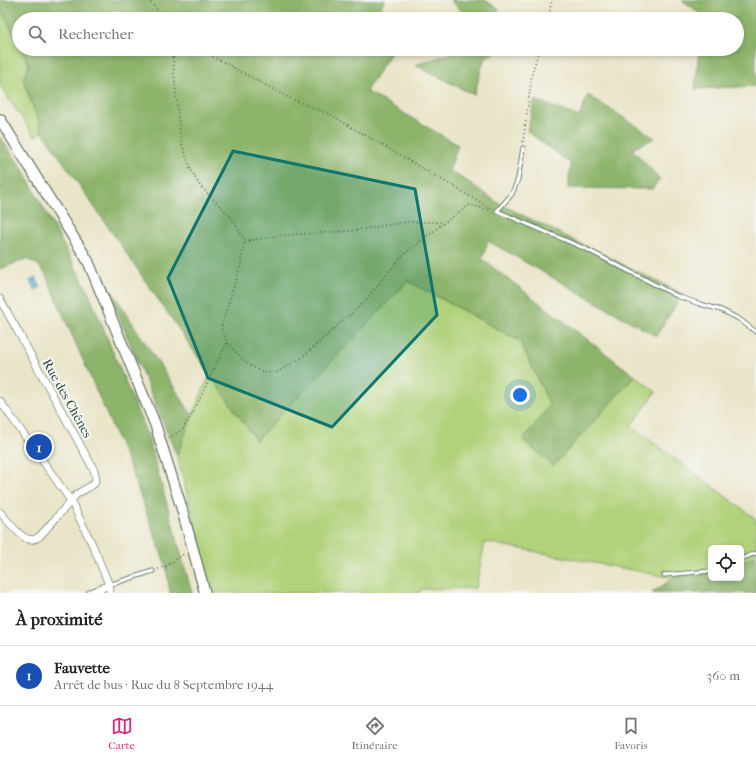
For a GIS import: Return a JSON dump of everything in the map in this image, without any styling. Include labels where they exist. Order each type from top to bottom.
[{"type":"main road","points":[[0,119],[88,261],[155,424],[181,506],[205,593]]},
{"type":"street","name":"Rue des Chênes","points":[[0,299],[94,470],[96,478],[94,484],[77,494],[71,501]]},
{"type":"street","points":[[0,401],[71,501],[93,546],[109,589],[90,593]]},
{"type":"street","points":[[0,512],[24,537],[29,540],[40,536],[71,501]]},
{"type":"lane","points":[[523,148],[518,179],[512,194],[497,211],[586,249],[677,296],[721,310],[739,319],[756,332]]},
{"type":"lane","points":[[744,558],[756,553]]},
{"type":"lane","points":[[109,589],[153,571]]},
{"type":"lane","points":[[664,575],[708,571]]},
{"type":"path","points":[[148,0],[159,12]]},
{"type":"path","points":[[549,12],[552,0]]},
{"type":"path","points":[[173,56],[180,138],[191,170],[200,186],[232,218],[245,241],[240,267],[221,327],[227,342],[245,362],[254,367],[267,373],[277,372],[300,359],[362,304],[403,255],[445,222],[470,205],[497,211]]},
{"type":"path","points":[[214,56],[289,98],[330,114],[497,211]]},
{"type":"path","points":[[523,148],[532,74],[537,56]]},
{"type":"path","points":[[245,241],[284,235],[351,231],[406,222],[445,222]]},
{"type":"path","points":[[161,444],[182,430],[192,415],[227,342]]},
{"type":"path","points":[[153,571],[166,566],[192,548]]},
{"type":"highlighted area","points":[[233,151],[415,189],[437,315],[332,427],[208,378],[168,278]]},
{"type":"green space","points":[[0,0],[385,0],[377,12],[12,12],[12,31],[0,8]]},
{"type":"green space","points":[[450,0],[485,0],[498,9],[499,12],[463,12]]},
{"type":"green space","points":[[682,0],[756,0],[756,86],[695,89],[698,56],[744,56],[744,12],[698,12]]},
{"type":"green space","points":[[0,8],[12,31],[12,56],[24,56],[29,65],[23,79],[42,131],[35,137],[0,86]]},
{"type":"green space","points":[[24,56],[389,56],[366,91],[458,145],[449,171],[470,183],[498,203],[683,294],[656,336],[488,241],[482,259],[635,376],[553,466],[523,440],[550,405],[520,341],[408,281],[256,441],[42,131],[23,79],[29,65]]},
{"type":"green space","points":[[443,56],[489,56],[484,60],[474,95],[415,65]]},
{"type":"green space","points":[[588,95],[655,138],[632,149],[660,179],[652,189],[568,188],[571,164],[527,131],[535,100],[579,117]]},
{"type":"green space","points":[[0,137],[22,168],[87,289],[148,437],[192,593],[170,593],[166,566],[131,470],[45,273],[37,264],[26,259],[0,269]]},
{"type":"green space","points":[[102,276],[192,415],[177,456]]},
{"type":"green space","points":[[408,281],[520,341],[550,405],[553,466],[635,376],[656,392],[631,426],[756,519],[756,556],[744,561],[744,545],[708,545],[708,573],[673,578],[485,542],[476,588],[423,589],[418,593],[210,593],[198,535],[177,456],[192,415],[210,374],[256,440]]},
{"type":"green space","points":[[756,556],[756,593],[652,593],[673,578],[708,573],[708,581],[744,581],[744,561]]},
{"type":"water","points":[[35,277],[41,287],[35,290],[30,281]]},
{"type":"place","name":"Fauvette","points":[[39,447]]}]
